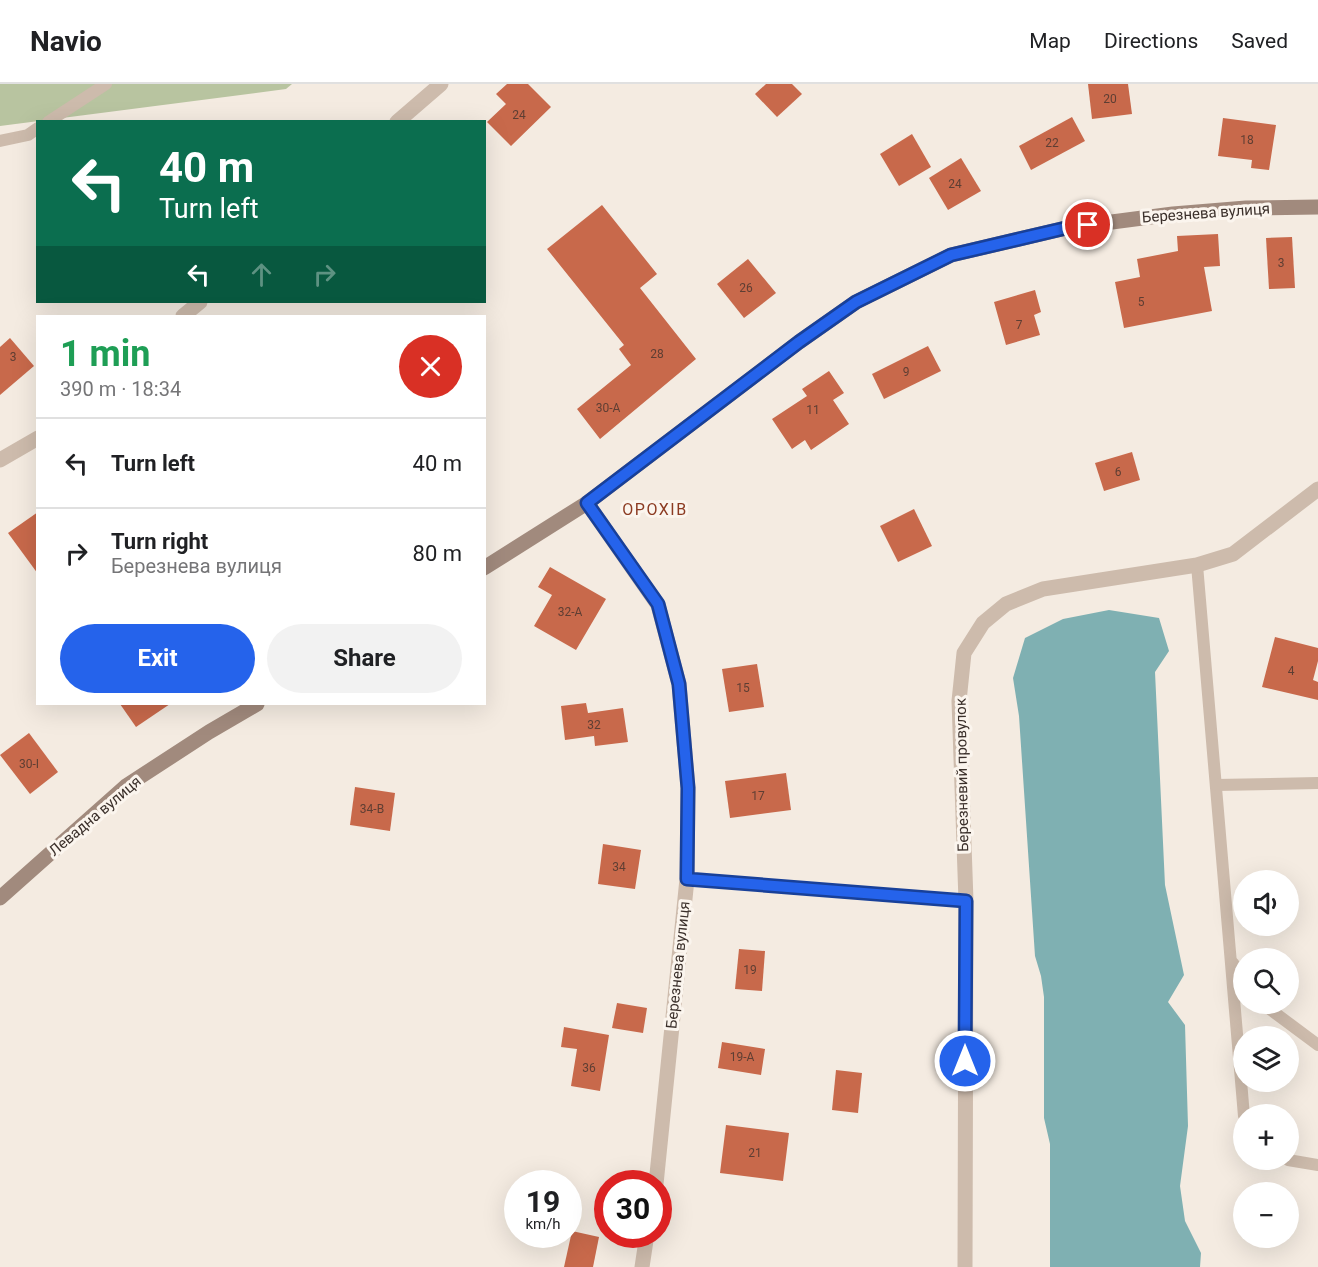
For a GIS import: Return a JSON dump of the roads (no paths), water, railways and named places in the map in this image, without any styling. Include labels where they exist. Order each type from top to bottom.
[{"type":"street","points":[[400,120],[441,84]]},
{"type":"street","name":"Березнева вулиця","points":[[657,1170],[687,879],[688,788],[679,684],[658,604],[587,503],[799,342],[856,302],[951,255],[1066,228],[1194,212],[1246,208],[1318,207]]},
{"type":"street","points":[[184,315],[199,303]]},
{"type":"street","points":[[0,460],[36,439]]},
{"type":"street","name":"Березневий провулок","points":[[965,1267],[966,901],[959,701],[964,653],[983,623],[1006,604],[1044,589],[1197,566],[1233,554],[1318,489]]},
{"type":"street","points":[[486,566],[587,503]]},
{"type":"street","name":"Левадна вулиця","points":[[0,898],[126,786],[208,732],[255,705]]},
{"type":"street","points":[[642,1267],[645,1248]]},
{"type":"lane","points":[[51,120],[106,84]]},
{"type":"lane","points":[[0,141],[28,135],[36,129]]},
{"type":"lane","points":[[1197,566],[1243,1104]]},
{"type":"lane","points":[[1216,785],[1318,783]]},
{"type":"lane","points":[[687,879],[966,901]]},
{"type":"lane","points":[[1276,1014],[1318,1045]]},
{"type":"lane","points":[[1299,1162],[1318,1165]]},
{"type":"water","points":[[1109,610],[1159,618],[1169,651],[1155,672],[1165,885],[1184,975],[1168,1002],[1185,1025],[1188,1126],[1180,1186],[1185,1221],[1201,1253],[1200,1267],[1050,1267],[1050,1144],[1044,1118],[1044,997],[1035,956],[1019,716],[1013,678],[1025,638],[1063,619]]},
{"type":"district","name":"ОРОХІВ","points":[[655,509]]}]
